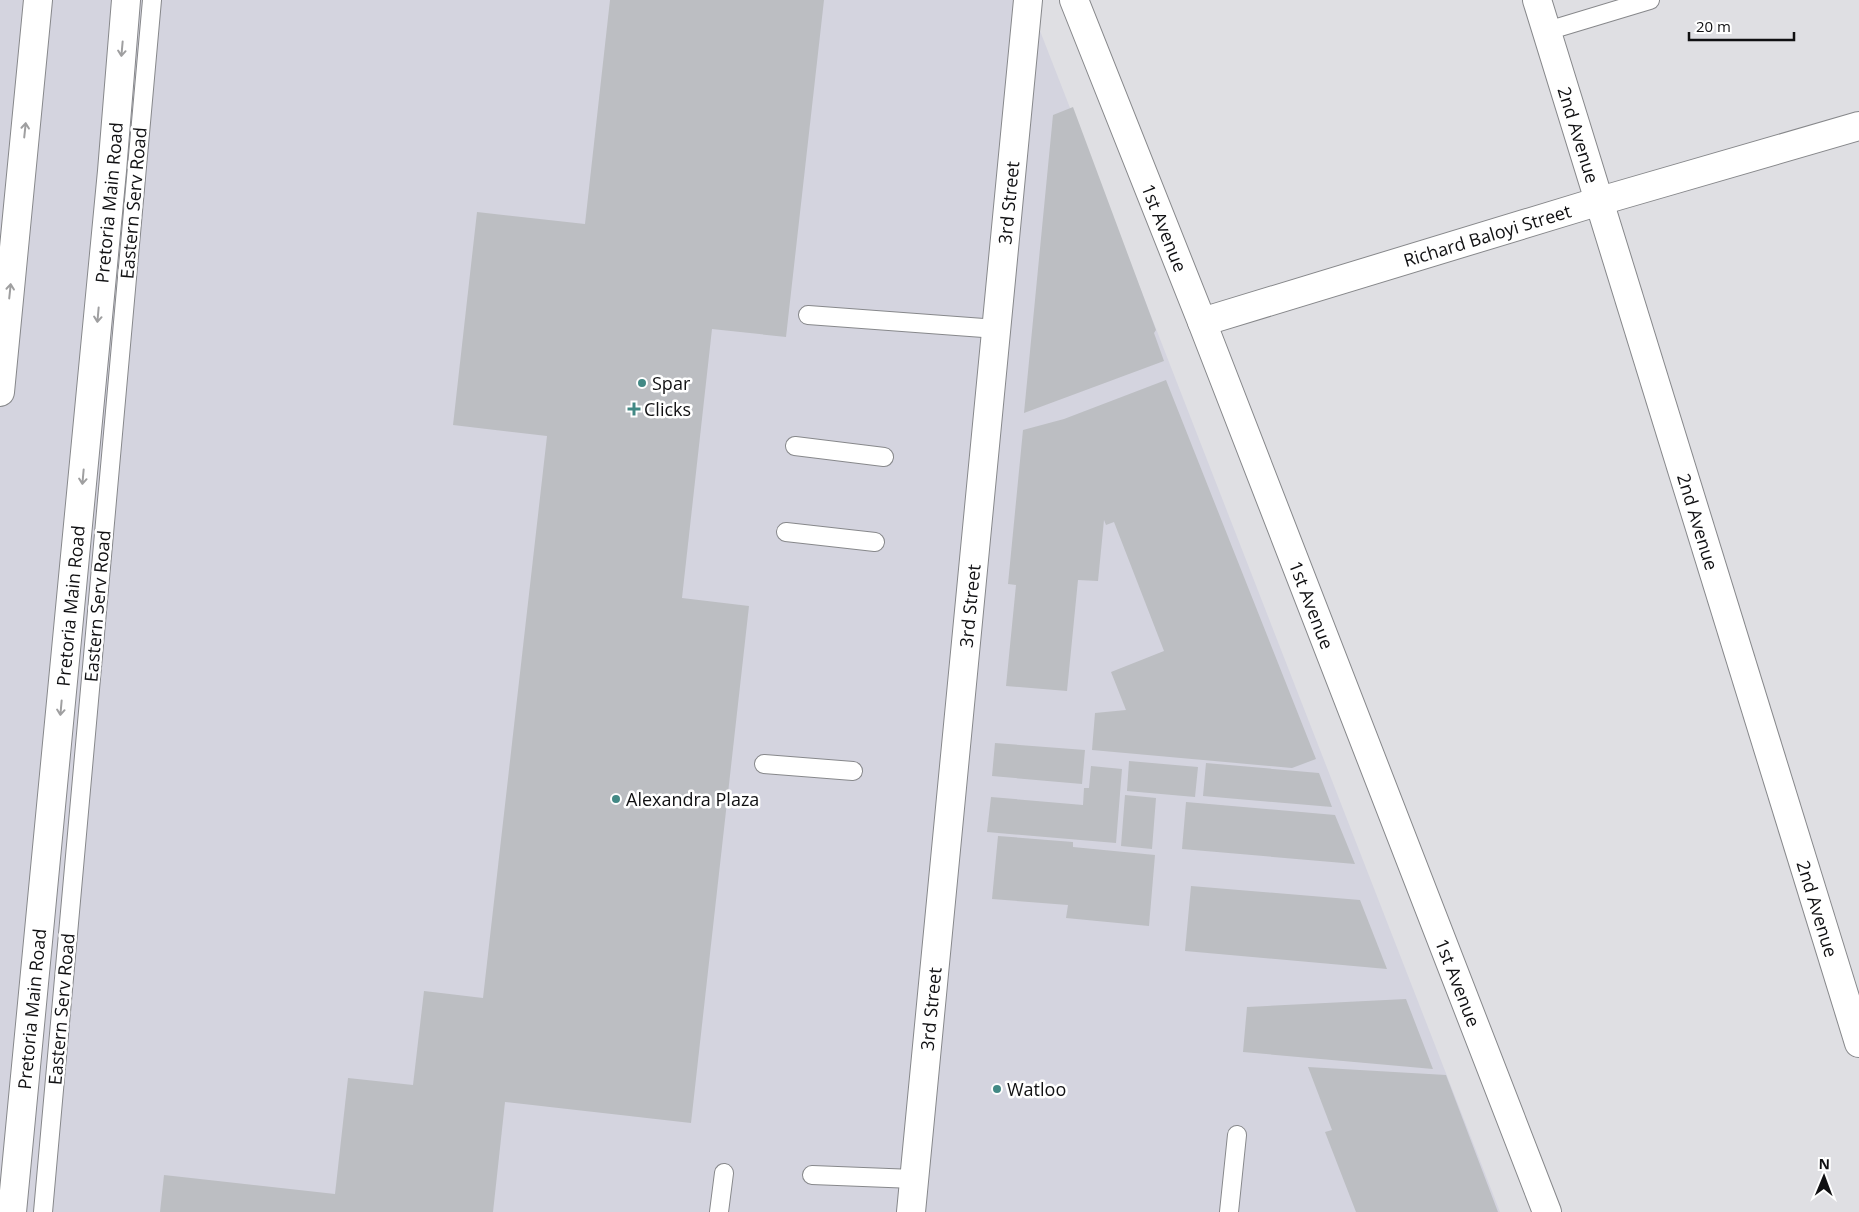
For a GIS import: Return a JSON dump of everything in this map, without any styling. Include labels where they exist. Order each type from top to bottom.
[{"type":"street","points":[[0,392],[38,0]]},
{"type":"street","name":"Pretoria Main Road","points":[[12,1212],[111,181],[126,0]]},
{"type":"street","name":"3rd Street","points":[[911,1212],[1028,0]]},
{"type":"street","name":"1st Avenue","points":[[1074,0],[1202,322],[1547,1212]]},
{"type":"street","name":"2nd Avenue","points":[[1537,0],[1852,995],[1859,1043]]},
{"type":"street","name":"Richard Baloyi Street","points":[[1202,322],[1600,201],[1859,126]]},
{"type":"lane","name":"Eastern Serv Road","points":[[43,1212],[152,0]]},
{"type":"lane","points":[[1547,31],[1650,0]]},
{"type":"lane","points":[[808,316],[997,329]]},
{"type":"lane","points":[[795,446],[884,457]]},
{"type":"lane","points":[[786,532],[875,542]]},
{"type":"lane","points":[[764,764],[852,771]]},
{"type":"lane","points":[[1229,1212],[1237,1135]]},
{"type":"lane","points":[[719,1212],[724,1173]]},
{"type":"lane","points":[[812,1175],[914,1179]]},
{"type":"shaded area","points":[[0,0],[1028,0],[1500,1212],[0,1212]]},
{"type":"building","name":"Alexandra Plaza","points":[[610,0],[824,0],[786,337],[712,329],[682,598],[749,606],[691,1123],[505,1102],[493,1212],[160,1212],[164,1175],[335,1194],[348,1078],[413,1085],[424,991],[483,998],[547,436],[453,425],[477,212],[585,224]]},
{"type":"building","points":[[1073,107],[1156,330],[1154,333],[1164,361],[1024,413],[1053,115]]},
{"type":"building","points":[[1166,380],[1316,759],[1292,768],[1092,750],[1095,713],[1126,710],[1111,672],[1164,651],[1114,522],[1106,525],[1104,520],[1098,581],[1078,580],[1067,691],[1006,686],[1016,585],[1008,584],[1023,430],[1064,419]]},
{"type":"building","points":[[995,743],[1085,750],[1082,784],[992,776]]},
{"type":"building","points":[[1129,761],[1198,767],[1195,797],[1127,791]]},
{"type":"building","points":[[1206,763],[1319,773],[1332,807],[1203,796]]},
{"type":"building","points":[[1091,766],[1122,769],[1116,843],[987,832],[991,797],[1083,805],[1084,788],[1089,788]]},
{"type":"building","points":[[1125,795],[1156,798],[1152,849],[1121,846]]},
{"type":"building","points":[[1186,802],[1335,815],[1355,864],[1182,849]]},
{"type":"building","points":[[998,836],[1073,842],[1073,847],[1155,855],[1149,926],[1066,918],[1068,905],[992,899]]},
{"type":"building","points":[[1191,886],[1360,900],[1387,969],[1185,951]]},
{"type":"building","points":[[1406,999],[1433,1069],[1243,1052],[1247,1007]]},
{"type":"building","points":[[1308,1067],[1446,1075],[1498,1212],[1356,1212],[1325,1132],[1332,1130]]},
{"type":"place","name":"Spar","points":[[642,383]]},
{"type":"place","name":"Clicks","points":[[634,409]]},
{"type":"place","name":"Alexandra Plaza","points":[[616,799]]},
{"type":"place","name":"Watloo","points":[[997,1089]]}]
